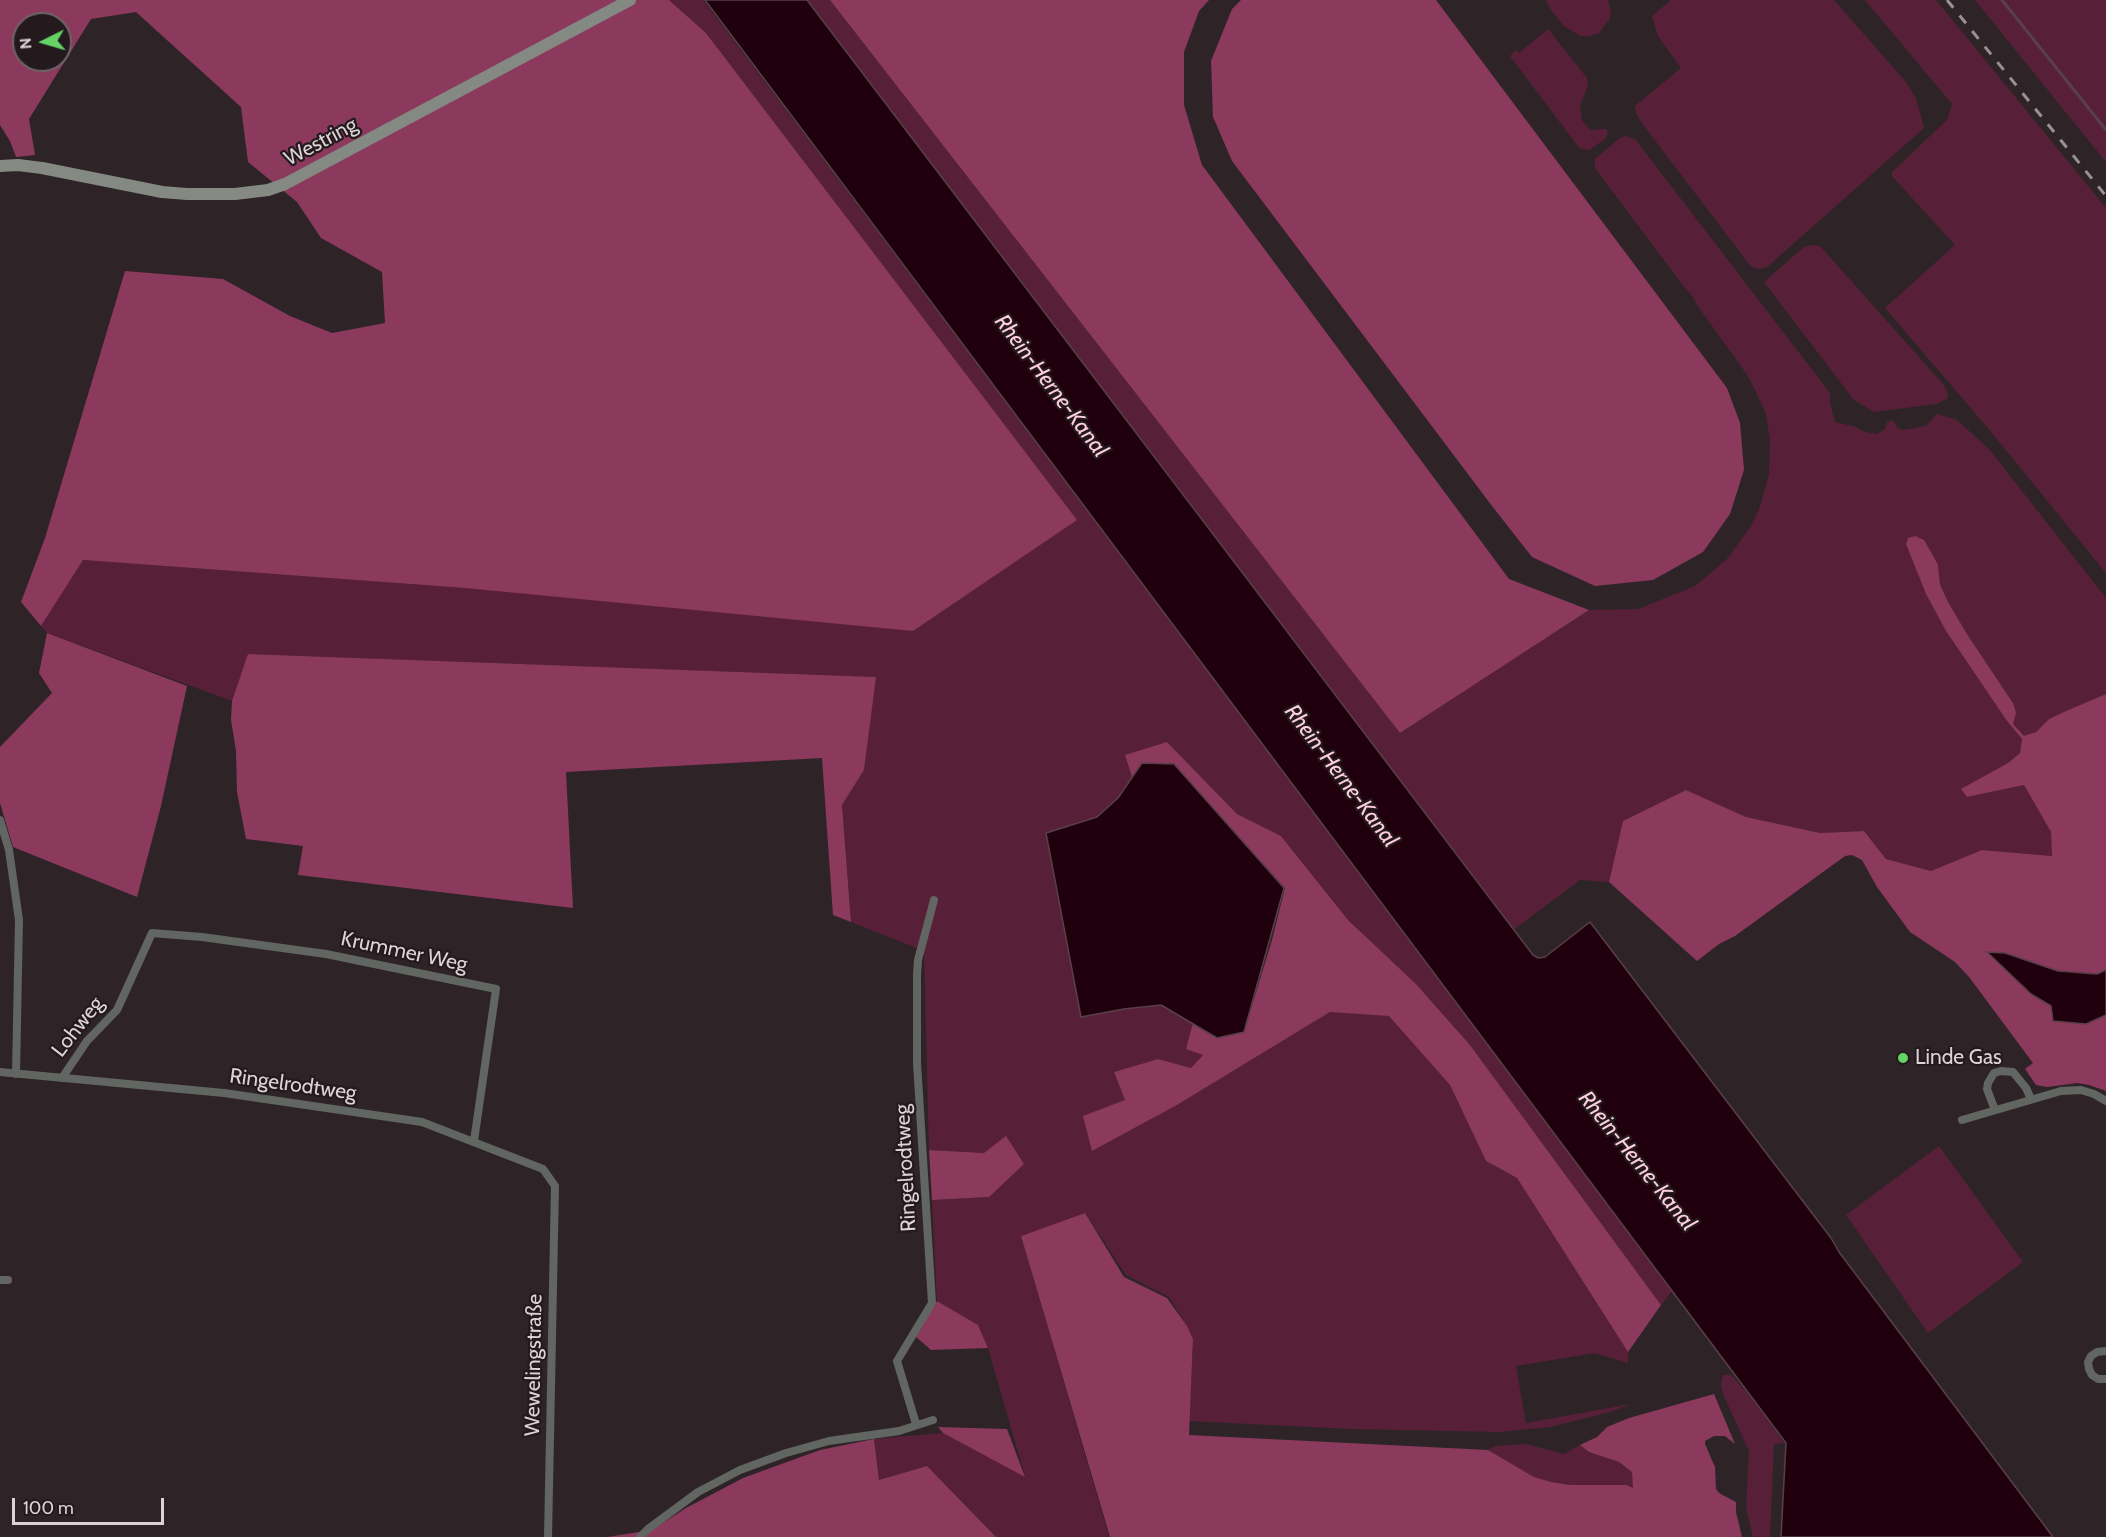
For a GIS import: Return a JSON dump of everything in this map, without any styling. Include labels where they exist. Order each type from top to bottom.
[{"type":"main road","name":"Westring","points":[[0,166],[18,165],[42,168],[162,192],[235,195],[268,190],[295,178],[630,0]]},
{"type":"street","points":[[0,820],[9,850],[19,920],[16,1074]]},
{"type":"street","name":"Ringelrodtweg","points":[[916,1424],[897,1361],[932,1303],[917,1063],[917,975],[918,960],[934,900]]},
{"type":"street","name":"Lohweg","points":[[62,1077],[87,1041],[117,1010],[152,933]]},
{"type":"street","name":"Krummer Weg","points":[[152,933],[202,937],[326,954],[496,989],[474,1141]]},
{"type":"street","name":"Ringelrodtweg","points":[[0,1072],[224,1093],[422,1122],[543,1169],[555,1186],[555,1194]]},
{"type":"street","points":[[1995,1110],[1987,1089],[1994,1073],[2013,1072],[2026,1088],[2031,1099]]},
{"type":"street","points":[[1962,1120],[2061,1091],[2081,1090],[2106,1101]]},
{"type":"street","name":"Wewelingstraße","points":[[548,1537],[555,1194]]},
{"type":"street","points":[[2106,1351],[2097,1352],[2088,1362],[2092,1375],[2098,1379],[2106,1379]]},
{"type":"street","points":[[640,1537],[698,1492],[740,1470],[786,1453],[829,1441],[899,1431],[933,1420]]},
{"type":"shaded area","points":[[0,0],[669,0],[706,33],[1077,520],[913,631],[465,588],[83,560],[41,626],[21,602],[45,538],[125,271],[223,279],[290,316],[332,333],[385,323],[382,272],[321,238],[297,202],[248,162],[241,107],[136,12],[91,19],[72,50],[72,12],[12,12],[12,72],[58,72],[29,119],[35,155],[16,157],[0,125]]},
{"type":"shaded area","points":[[669,0],[703,0],[1673,1290],[1661,1305],[1470,1045],[1416,984],[1348,920],[1281,836],[1237,814],[1167,742],[1132,777],[1118,798],[1097,817],[1124,1009],[1161,1005],[1193,1023],[1203,1055],[1191,1068],[1158,1059],[1114,1072],[1125,1100],[1092,1151],[1177,1105],[1330,1012],[1389,1015],[1450,1085],[1486,1161],[1517,1178],[1628,1352],[1628,1363],[1595,1353],[1516,1366],[1526,1423],[1631,1404],[1610,1412],[1550,1427],[1500,1432],[1351,1429],[1189,1421],[1193,1348],[1187,1326],[1169,1297],[1126,1275],[1085,1213],[1021,1236],[1109,1537],[996,1537],[927,1466],[879,1480],[874,1439],[943,1433],[1025,1476],[988,1348],[978,1325],[937,1301],[932,1200],[989,1197],[984,1153],[929,1150],[924,951],[851,922],[842,805],[864,770],[875,677],[249,654],[232,701],[47,633],[41,626],[82,560],[465,588],[1076,520],[706,33]]},
{"type":"shaded area","points":[[807,0],[830,0],[1400,733],[1589,610],[1638,609],[1695,586],[1727,559],[1751,526],[1760,507],[1769,474],[1770,441],[1766,414],[1758,396],[1748,376],[1693,297],[1595,168],[1595,159],[1620,138],[1625,136],[1635,139],[1830,393],[1835,422],[1877,434],[1885,429],[1887,422],[1893,420],[1897,427],[1903,430],[1926,426],[1937,414],[1957,420],[1989,449],[2106,598],[2106,694],[2049,719],[2036,732],[2024,737],[2013,724],[2013,703],[1948,602],[1940,583],[1938,565],[1906,543],[1926,594],[1946,631],[2007,721],[2022,739],[2020,753],[2008,763],[1962,789],[1967,797],[2024,785],[2051,832],[2052,856],[1983,850],[1931,871],[1886,859],[1864,831],[1820,833],[1746,817],[1686,790],[1623,821],[1609,882],[1580,880],[1513,930]]},
{"type":"shaded area","points":[[830,0],[1209,0],[1199,11],[1184,52],[1184,105],[1202,165],[1509,579],[1589,610],[1400,733]]},
{"type":"shaded area","points":[[1241,0],[1436,0],[1727,388],[1740,423],[1744,470],[1730,514],[1703,552],[1653,580],[1595,586],[1532,557],[1232,161],[1213,117],[1211,61],[1232,9]]},
{"type":"shaded area","points":[[1546,0],[1608,0],[1611,13],[1609,20],[1599,33],[1580,36],[1564,26]]},
{"type":"shaded area","points":[[1671,0],[1834,0],[1906,82],[1916,98],[1924,128],[1767,267],[1754,268],[1749,264],[1636,113],[1635,106],[1681,68],[1658,36],[1652,16]]},
{"type":"shaded area","points":[[1865,0],[1936,0],[2106,208],[2106,573],[1992,433],[1885,308],[1955,245],[1892,176],[1892,172],[1947,120],[1952,104]]},
{"type":"shaded area","points":[[1975,0],[2106,0],[2106,162]]},
{"type":"shaded area","points":[[1548,29],[1587,78],[1588,86],[1580,105],[1582,120],[1590,130],[1606,129],[1608,132],[1605,139],[1589,150],[1580,149],[1510,56],[1516,50],[1519,53]]},
{"type":"shaded area","points":[[1820,246],[1943,384],[1948,398],[1936,404],[1874,412],[1854,400],[1764,282],[1804,247]]},
{"type":"shaded area","points":[[1915,536],[1924,540],[1931,552],[1938,565],[1940,584],[1948,602],[2013,703],[2016,713],[2013,724],[2024,736],[2036,732],[2049,719],[2106,694],[2106,970],[2097,974],[2058,971],[2005,953],[1988,952],[2031,994],[2051,1006],[2086,1024],[2106,1015],[2106,1091],[2077,1083],[2047,1087],[2036,1085],[2025,1069],[2033,1063],[1969,977],[1955,962],[1910,932],[1877,887],[1862,860],[1852,855],[1845,856],[1697,961],[1609,882],[1623,821],[1686,790],[1746,817],[1820,833],[1864,831],[1886,859],[1931,871],[1982,850],[2052,856],[2051,832],[2024,785],[1967,797],[1961,789],[2008,763],[2020,753],[2022,739],[2007,721],[1946,631],[1926,594],[1906,544],[1908,538]]},
{"type":"shaded area","points":[[47,633],[187,686],[161,806],[137,897],[13,847],[0,803],[0,747],[52,693],[39,673]]},
{"type":"shaded area","points":[[248,654],[876,677],[864,770],[842,805],[851,922],[833,915],[822,758],[566,772],[573,908],[298,875],[303,846],[246,839],[237,792],[236,751],[231,720],[232,701]]},
{"type":"shaded area","points":[[1167,742],[1237,814],[1281,836],[1348,920],[1416,984],[1470,1045],[1661,1305],[1628,1352],[1517,1178],[1486,1161],[1450,1085],[1389,1016],[1330,1012],[1177,1105],[1092,1151],[1083,1116],[1125,1100],[1114,1072],[1158,1059],[1191,1068],[1203,1055],[1186,1049],[1193,1023],[1217,1037],[1244,1032],[1285,888],[1173,763],[1142,764],[1132,777],[1125,755]]},
{"type":"shaded area","points":[[1006,1136],[1024,1164],[989,1197],[932,1200],[929,1150],[984,1153]]},
{"type":"shaded area","points":[[1939,1146],[2023,1262],[1928,1333],[1846,1215]]},
{"type":"shaded area","points":[[1085,1213],[1124,1277],[1167,1298],[1187,1326],[1193,1339],[1189,1435],[1488,1450],[1534,1477],[1551,1482],[1570,1485],[1626,1485],[1633,1488],[1632,1472],[1619,1462],[1589,1452],[1580,1445],[1597,1437],[1607,1427],[1629,1418],[1714,1394],[1735,1444],[1725,1436],[1714,1436],[1705,1441],[1705,1444],[1715,1467],[1716,1489],[1736,1502],[1742,1537],[1110,1537],[1021,1236]]},
{"type":"shaded area","points":[[937,1301],[978,1325],[988,1348],[931,1350],[916,1337]]},
{"type":"shaded area","points":[[1723,1375],[1731,1375],[1751,1397],[1784,1443],[1774,1444],[1770,1537],[1753,1537],[1746,1508],[1749,1451],[1723,1394],[1721,1385]]},
{"type":"shaded area","points":[[938,1427],[1007,1429],[1025,1477],[943,1433]]},
{"type":"shaded area","points":[[874,1439],[879,1480],[927,1466],[996,1537],[607,1537],[652,1530],[686,1508],[743,1478],[820,1450]]},
{"type":"shaded area","points":[[1526,1444],[1564,1454],[1580,1445],[1589,1452],[1619,1462],[1632,1472],[1634,1488],[1551,1482],[1534,1477],[1488,1450],[1495,1446]]},
{"type":"water","name":"Rhein-Herne-Kanal","points":[[705,0],[807,0],[1533,955],[1538,958],[1545,957],[1590,922],[1831,1238],[1839,1252],[2053,1537],[1781,1537],[1786,1443]]},
{"type":"water","points":[[1142,763],[1174,764],[1284,888],[1244,1032],[1217,1038],[1161,1005],[1081,1017],[1046,833],[1097,817],[1118,798]]},
{"type":"water","points":[[1987,952],[2005,953],[2058,971],[2097,974],[2106,970],[2106,1015],[2086,1024],[2053,1021],[2051,1006],[2031,994]]},
{"type":"waterway","points":[[2002,0],[2106,130]]},
{"type":"railway","points":[[1947,0],[2106,196]]},
{"type":"place","name":"Linde Gas","points":[[1903,1058]]}]
